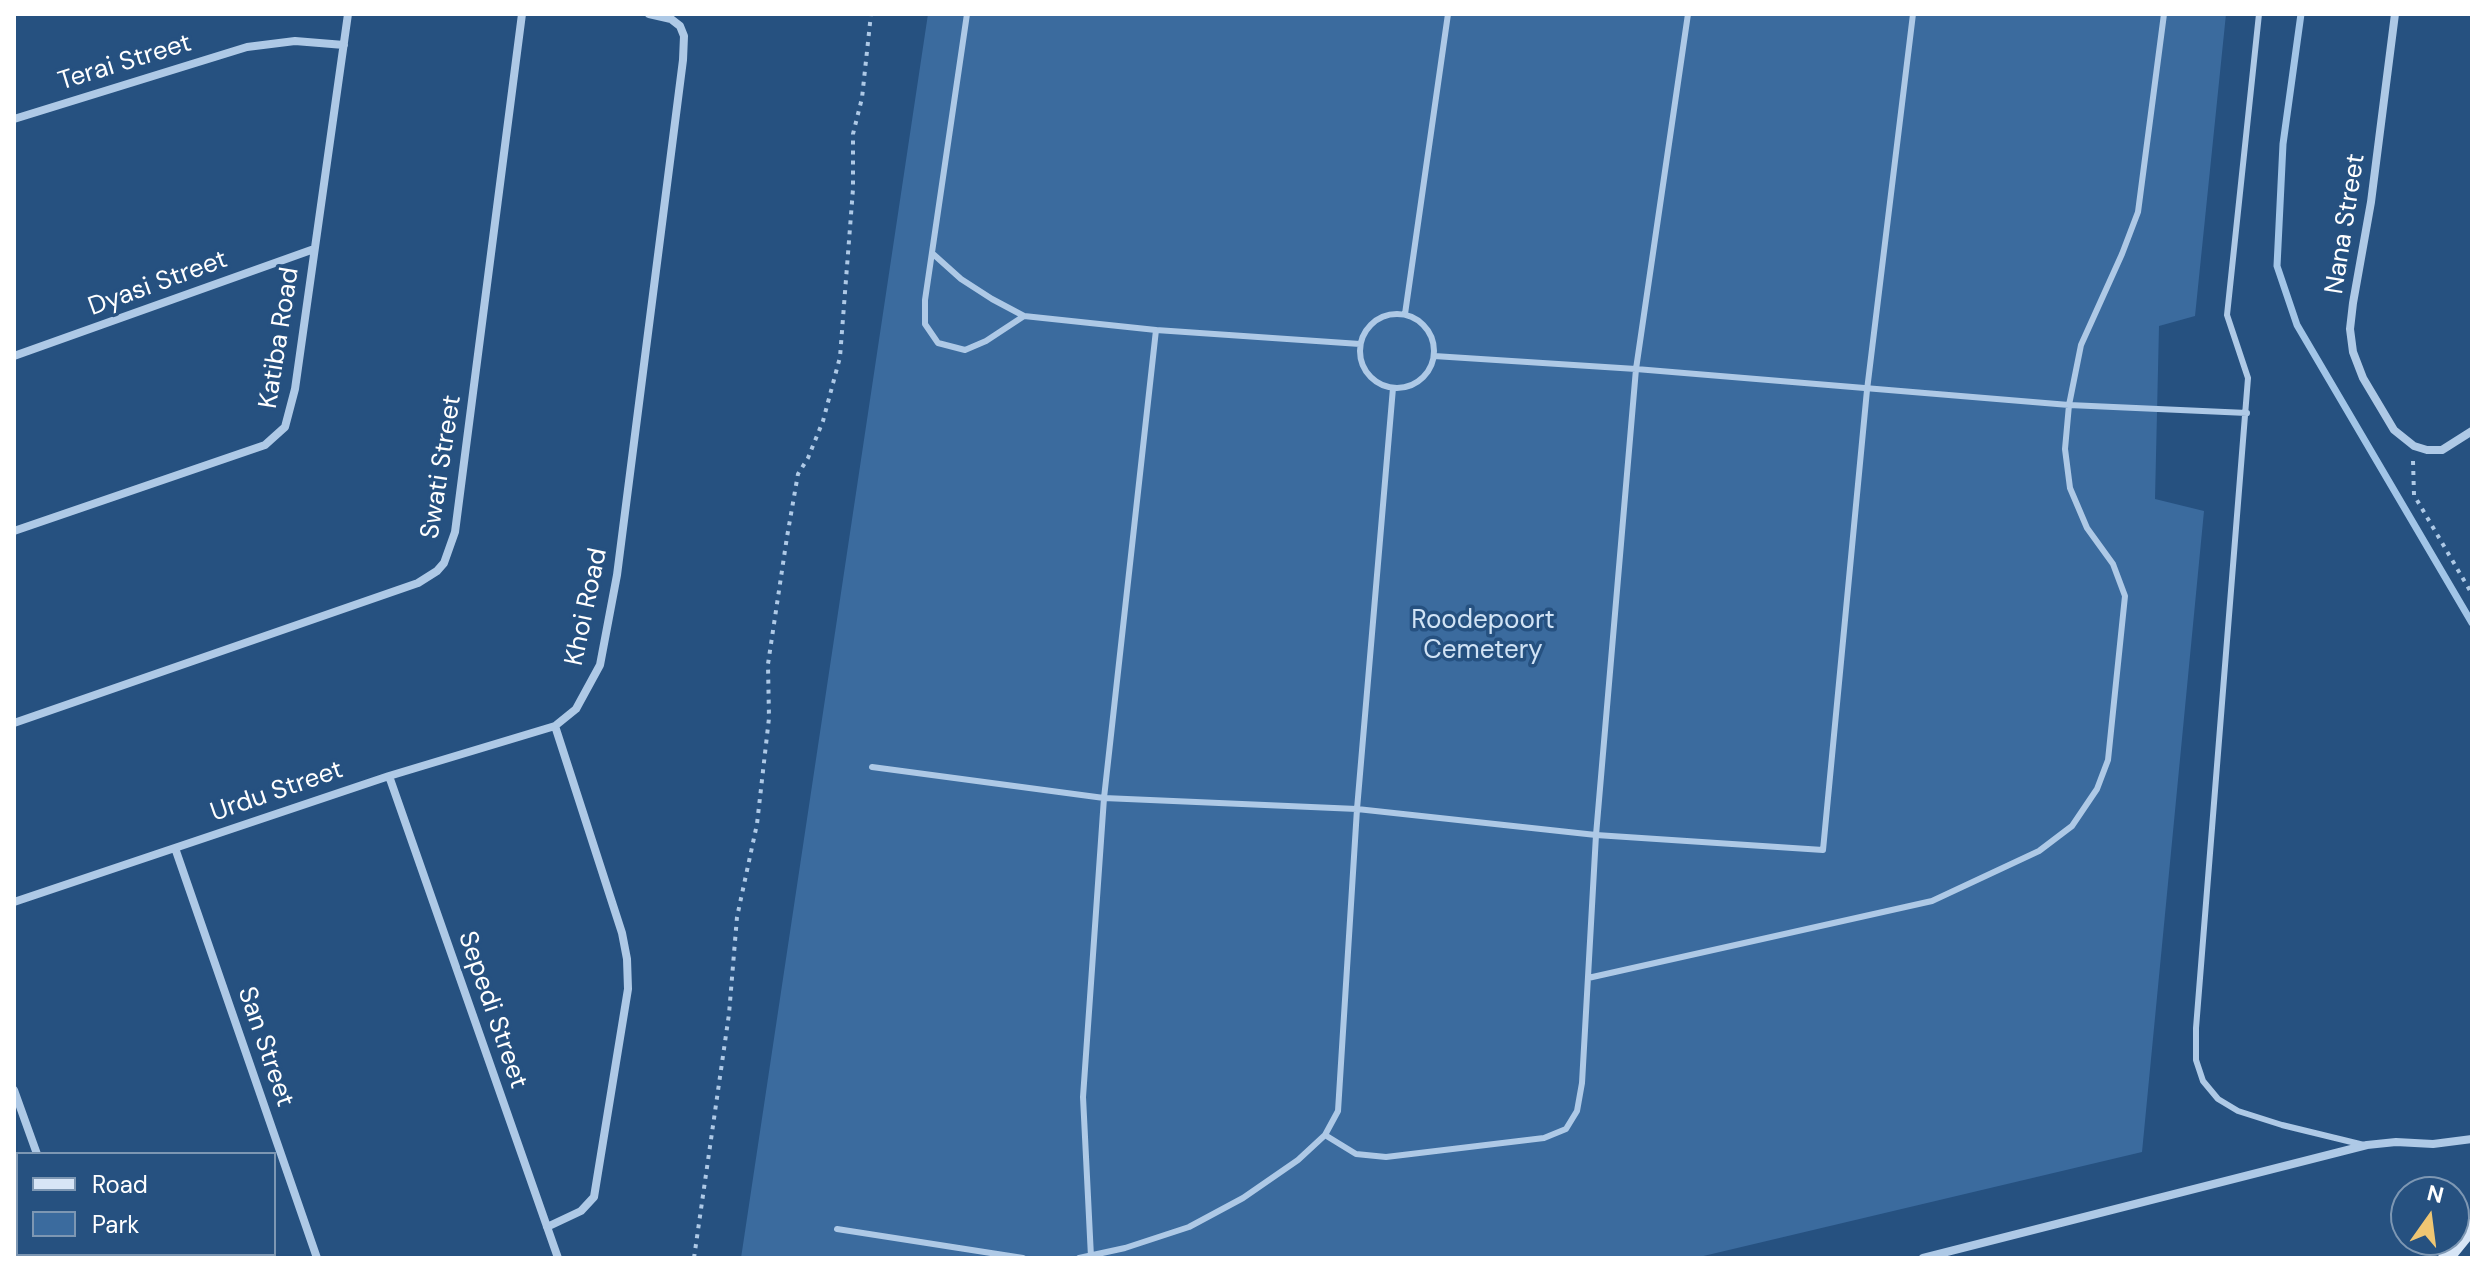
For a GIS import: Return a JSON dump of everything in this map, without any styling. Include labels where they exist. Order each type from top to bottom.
[{"type":"main road","points":[[2446,1258],[2472,1226]]},
{"type":"street","name":"Katiba Road","points":[[14,531],[265,445],[285,427],[290,412],[348,14]]},
{"type":"street","name":"Swati Street","points":[[14,723],[418,583],[444,563],[455,532],[522,14]]},
{"type":"street","name":"Khoi Road","points":[[555,726],[576,709],[600,665],[617,575],[656,284],[684,36],[680,26],[671,19],[649,14]]},
{"type":"street","name":"Nana Street","points":[[2395,14],[2371,202],[2350,329],[2353,352],[2363,378],[2394,430],[2414,446]]},
{"type":"street","name":"Terai Street","points":[[14,119],[247,47],[295,41],[344,45]]},
{"type":"street","name":"Dyasi Street","points":[[14,356],[314,249]]},
{"type":"street","points":[[2414,446],[2442,450],[2472,431]]},
{"type":"street","name":"Urdu Street","points":[[14,902],[389,776],[555,726]]},
{"type":"street","points":[[547,1227],[581,1211],[594,1197],[628,989],[622,933],[555,726]]},
{"type":"street","name":"Sepedi Street","points":[[389,776],[558,1258]]},
{"type":"street","name":"San Street","points":[[175,848],[317,1258]]},
{"type":"street","points":[[14,1090],[36,1152]]},
{"type":"street","points":[[1923,1258],[2367,1145],[2396,1142],[2433,1144],[2472,1139]]},
{"type":"lane","points":[[967,14],[925,300],[925,324],[938,343],[965,350],[986,341],[1024,316]]},
{"type":"lane","points":[[1405,314],[1448,14]]},
{"type":"lane","points":[[1325,1135],[1356,1154],[1386,1157],[1544,1138],[1566,1129],[1577,1111],[1582,1083],[1596,835],[1636,369],[1688,14]]},
{"type":"lane","points":[[872,767],[1104,798],[1357,809],[1596,835],[1823,850],[1867,390],[1913,14]]},
{"type":"lane","points":[[1588,978],[1932,901],[2039,851],[2072,826],[2097,789],[2108,760],[2125,596],[2113,564],[2087,528],[2070,488],[2065,449],[2069,405],[2081,345],[2138,212],[2164,14]]},
{"type":"lane","points":[[2259,14],[2227,315],[2248,378],[2247,413],[2197,1012],[2196,1060],[2203,1081],[2218,1099],[2238,1111],[2367,1145]]},
{"type":"lane","points":[[932,253],[981,293],[1024,316],[1156,330],[1360,344]]},
{"type":"lane","points":[[1405,314],[1424,325],[1431,334],[1434,356],[1425,376],[1416,384],[1393,388],[1381,385],[1363,368],[1359,356],[1360,344],[1364,333],[1381,317],[1405,314]]},
{"type":"lane","points":[[1091,1257],[1083,1097],[1104,798],[1156,330]]},
{"type":"lane","points":[[1434,356],[1636,369],[2069,405],[2247,413]]},
{"type":"lane","points":[[1079,1258],[1189,1227],[1243,1198],[1275,1177],[1325,1135],[1338,1111],[1357,809],[1393,388]]},
{"type":"lane","points":[[837,1229],[1023,1258]]},
{"type":"path","points":[[694,1258],[729,1014],[737,917],[757,824],[769,718],[768,664],[787,537],[798,474],[823,421],[840,357],[853,189],[853,134],[862,98],[871,14]]},
{"type":"path","points":[[2414,446],[2414,495],[2472,594]]},
{"type":"green space","name":"Roodepoort Cemetery","points":[[928,14],[2226,14],[2195,316],[2159,326],[2155,499],[2204,511],[2142,1152],[1695,1258],[741,1258]]},
{"type":"waterway","points":[[2301,14],[2283,144],[2277,266],[2297,325],[2472,623]]}]
